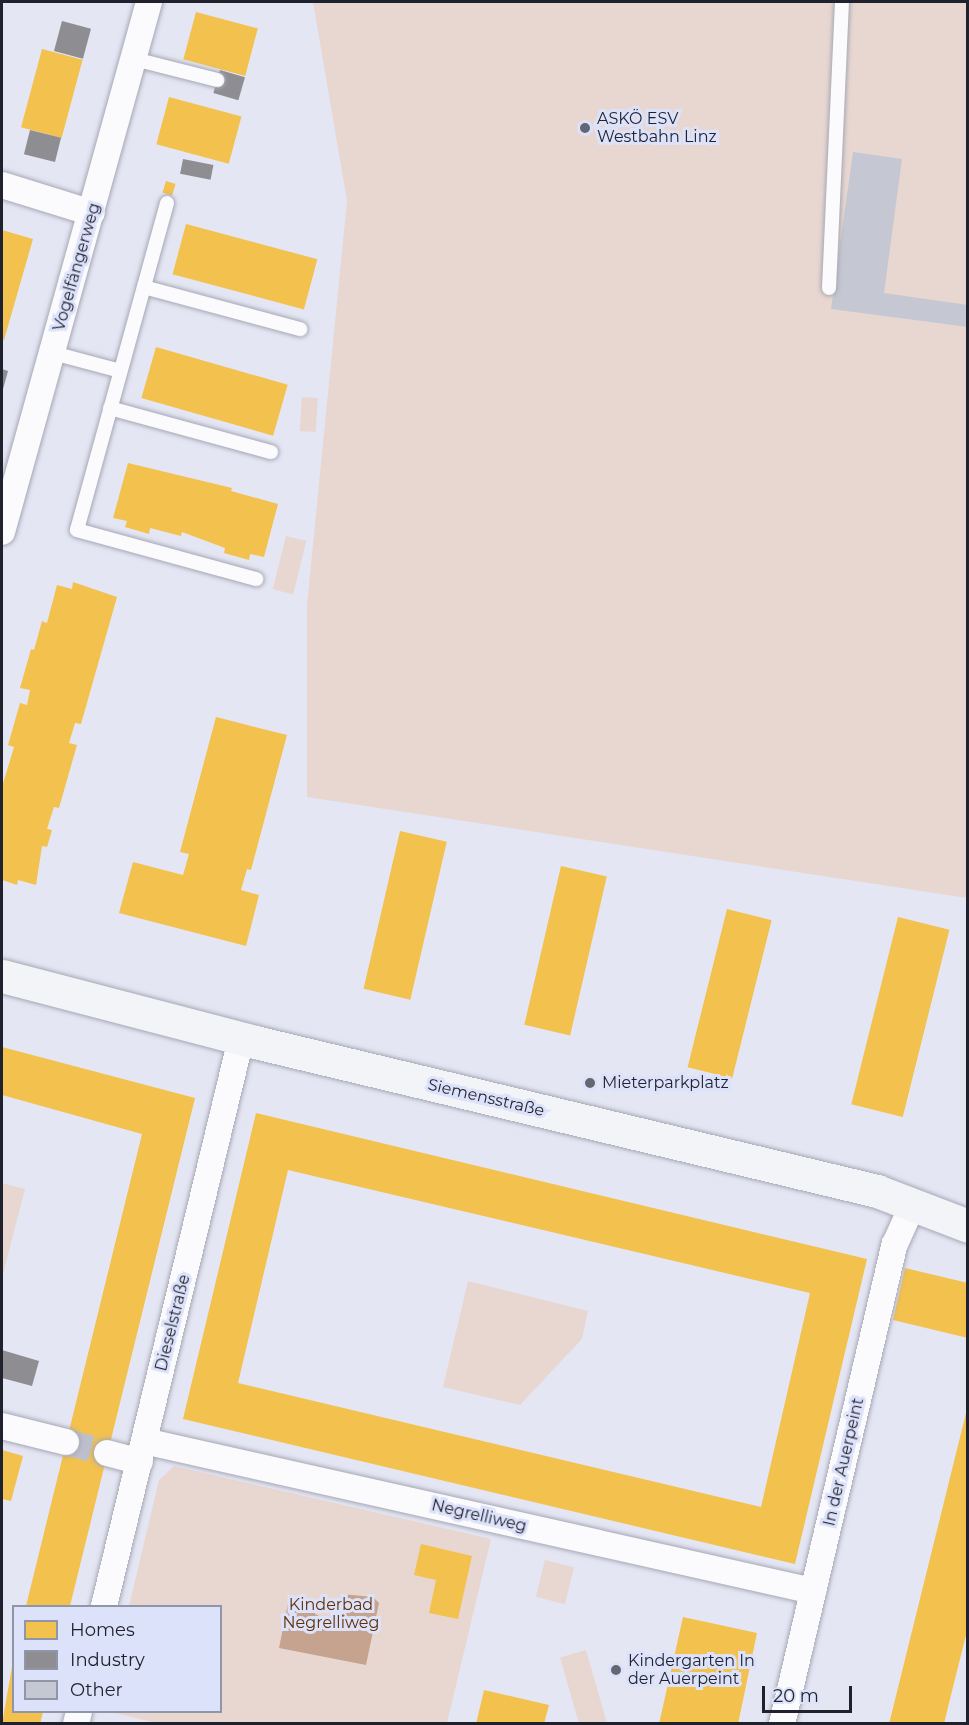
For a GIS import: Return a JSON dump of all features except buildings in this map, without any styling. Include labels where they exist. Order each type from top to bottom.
[{"type":"street","name":"Vogelfängerweg","points":[[2,532],[149,2]]},
{"type":"street","points":[[2,185],[92,213]]},
{"type":"street","name":"Siemensstraße","points":[[2,976],[241,1039],[866,1188],[968,1226]]},
{"type":"street","name":"Dieselstraße","points":[[104,1605],[241,1039]]},
{"type":"street","name":"In der Auerpeint","points":[[782,1724],[895,1244],[913,1204]]},
{"type":"street","points":[[2,1426],[66,1442]]},
{"type":"street","name":"Negrelliweg","points":[[107,1453],[142,1451],[813,1591]]},
{"type":"lane","points":[[829,288],[842,2]]},
{"type":"lane","points":[[134,59],[217,80]]},
{"type":"lane","points":[[167,203],[77,530],[256,579]]},
{"type":"lane","points":[[144,287],[300,329]]},
{"type":"lane","points":[[53,353],[120,372]]},
{"type":"lane","points":[[110,408],[271,452]]},
{"type":"green space","points":[[313,2],[967,2],[967,898],[307,797],[307,605],[347,201]]},
{"type":"green space","points":[[302,397],[318,398],[316,432],[300,431]]},
{"type":"green space","points":[[286,536],[306,541],[293,594],[273,589]]},
{"type":"green space","points":[[2,1183],[25,1189],[2,1278]]},
{"type":"green space","points":[[468,1281],[588,1311],[582,1339],[520,1405],[443,1387]]},
{"type":"green space","name":"Kinderbad Negrelliweg","points":[[174,1466],[491,1539],[447,1723],[161,1724],[115,1713],[222,1713],[222,1605],[129,1605],[159,1480]]},
{"type":"green space","points":[[545,1560],[574,1567],[565,1604],[536,1597]]},
{"type":"green space","points":[[586,1650],[607,1723],[579,1724],[560,1657]]},
{"type":"shaded area","points":[[342,1594],[373,1597],[379,1603],[366,1665],[279,1648],[289,1598],[314,1601],[315,1614],[325,1619],[334,1615]]},
{"type":"tunnel","points":[[66,1442],[107,1453]]},
{"type":"place","name":"ASKÖ ESV Westbahn Linz","points":[[585,128]]},
{"type":"place","name":"Mieterparkplatz","points":[[590,1083]]},
{"type":"place","name":"Kindergarten In der Auerpeint","points":[[616,1670]]}]
